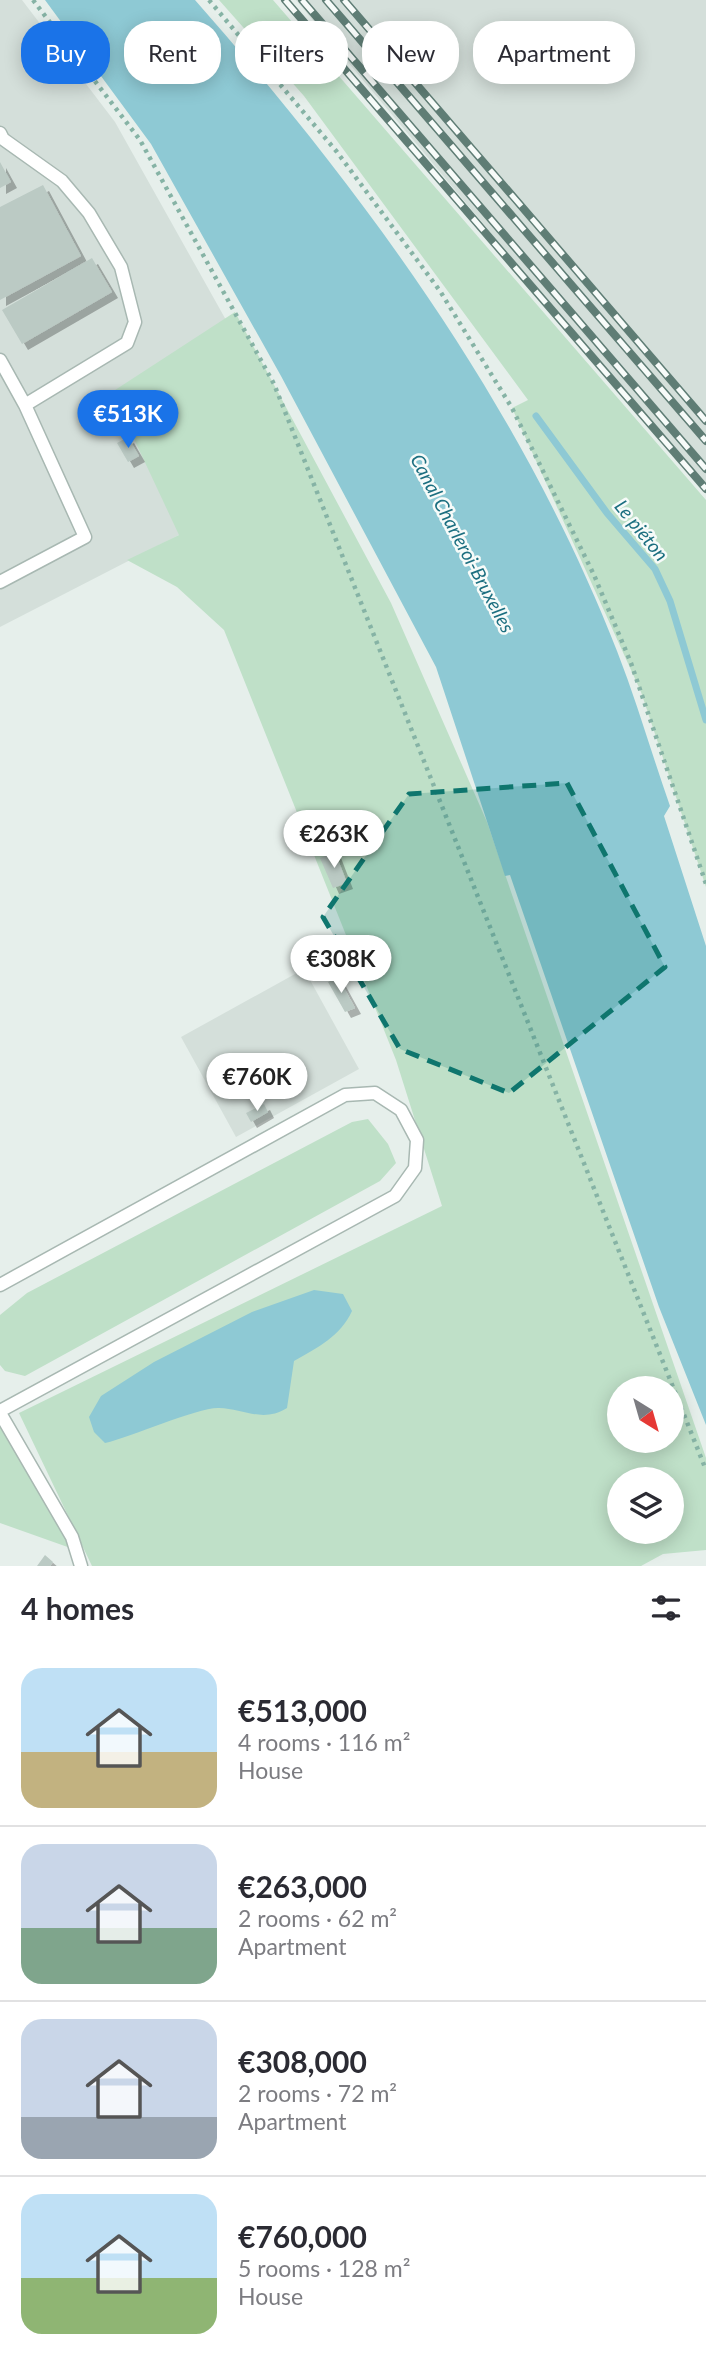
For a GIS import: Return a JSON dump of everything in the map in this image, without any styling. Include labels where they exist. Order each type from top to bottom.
[{"type":"lane","points":[[0,133],[3,139],[62,181],[89,213],[121,267],[135,323],[127,343],[25,405]]},
{"type":"lane","points":[[0,360],[25,405],[85,537],[0,582]]},
{"type":"lane","points":[[0,1285],[345,1096],[375,1093],[401,1110],[417,1140],[415,1168],[396,1196],[0,1412],[72,1537],[80,1566]]},
{"type":"path","points":[[33,0],[140,140],[274,384],[706,1470]]},
{"type":"path","points":[[209,0],[337,152],[440,291],[512,408],[594,575],[631,663],[706,884]]},
{"type":"highlighted area","points":[[567,783],[665,967],[509,1093],[400,1049],[323,917],[409,794]]},
{"type":"shaded area","points":[[0,0],[22,0],[38,21],[21,21],[21,84],[86,84],[115,122],[309,468],[0,627]]},
{"type":"shaded area","points":[[296,0],[706,0],[706,490],[366,84],[459,84],[459,21],[362,21],[362,79],[348,62],[348,21],[314,21]]},
{"type":"shaded area","points":[[304,969],[359,1069],[236,1137],[181,1037]]},
{"type":"green space","points":[[219,0],[273,0],[291,21],[238,21]]},
{"type":"green space","points":[[293,84],[346,84],[706,500],[706,887],[641,692],[512,408],[528,400]]},
{"type":"green space","points":[[235,312],[391,603],[487,822],[678,1376],[607,1376],[607,1453],[684,1453],[684,1394],[706,1458],[706,1550],[663,1554],[641,1566],[92,1566],[19,1413],[442,1206],[396,1060],[224,630],[177,587],[127,560],[179,535],[112,392]]},
{"type":"green space","points":[[368,1119],[388,1144],[396,1163],[380,1181],[25,1376],[5,1371],[0,1365],[0,1315],[27,1293],[352,1122]]},
{"type":"green space","points":[[0,1412],[76,1550],[0,1523]]},
{"type":"water","name":"Canal Charleroi-Bruxelles","points":[[45,0],[195,0],[213,21],[124,21],[124,84],[221,84],[221,31],[235,47],[235,84],[266,84],[379,227],[434,307],[487,389],[535,474],[579,561],[617,651],[670,806],[664,816],[706,946],[706,1425],[659,1307],[510,875],[505,876],[436,667],[281,376],[151,144],[107,84],[110,84],[110,21],[60,21]]},
{"type":"water","points":[[314,1290],[343,1294],[352,1311],[335,1335],[294,1361],[287,1408],[262,1415],[228,1409],[209,1409],[105,1443],[94,1432],[89,1417],[101,1396],[154,1362],[252,1312]]},
{"type":"building","points":[[0,162],[11,182],[0,188]]},
{"type":"building","points":[[43,185],[81,256],[0,300],[0,207]]},
{"type":"building","points":[[92,258],[112,292],[22,344],[2,310]]},
{"type":"building","points":[[128,437],[139,456],[128,462],[117,443]]},
{"type":"building","points":[[335,852],[347,883],[333,888],[320,858]]},
{"type":"building","points":[[338,977],[355,1008],[345,1012],[328,982]]},
{"type":"building","points":[[264,1104],[268,1112],[251,1122],[246,1113]]},
{"type":"building","points":[[45,1555],[53,1562],[50,1566],[37,1566]]},
{"type":"waterway","name":"Le piéton","points":[[536,416],[607,513],[655,569],[670,601],[706,720]]},
{"type":"railway","points":[[285,0],[706,489]]},
{"type":"railway","points":[[302,0],[706,469]]},
{"type":"railway","points":[[326,0],[706,441]]},
{"type":"railway","points":[[344,0],[706,421]]}]
